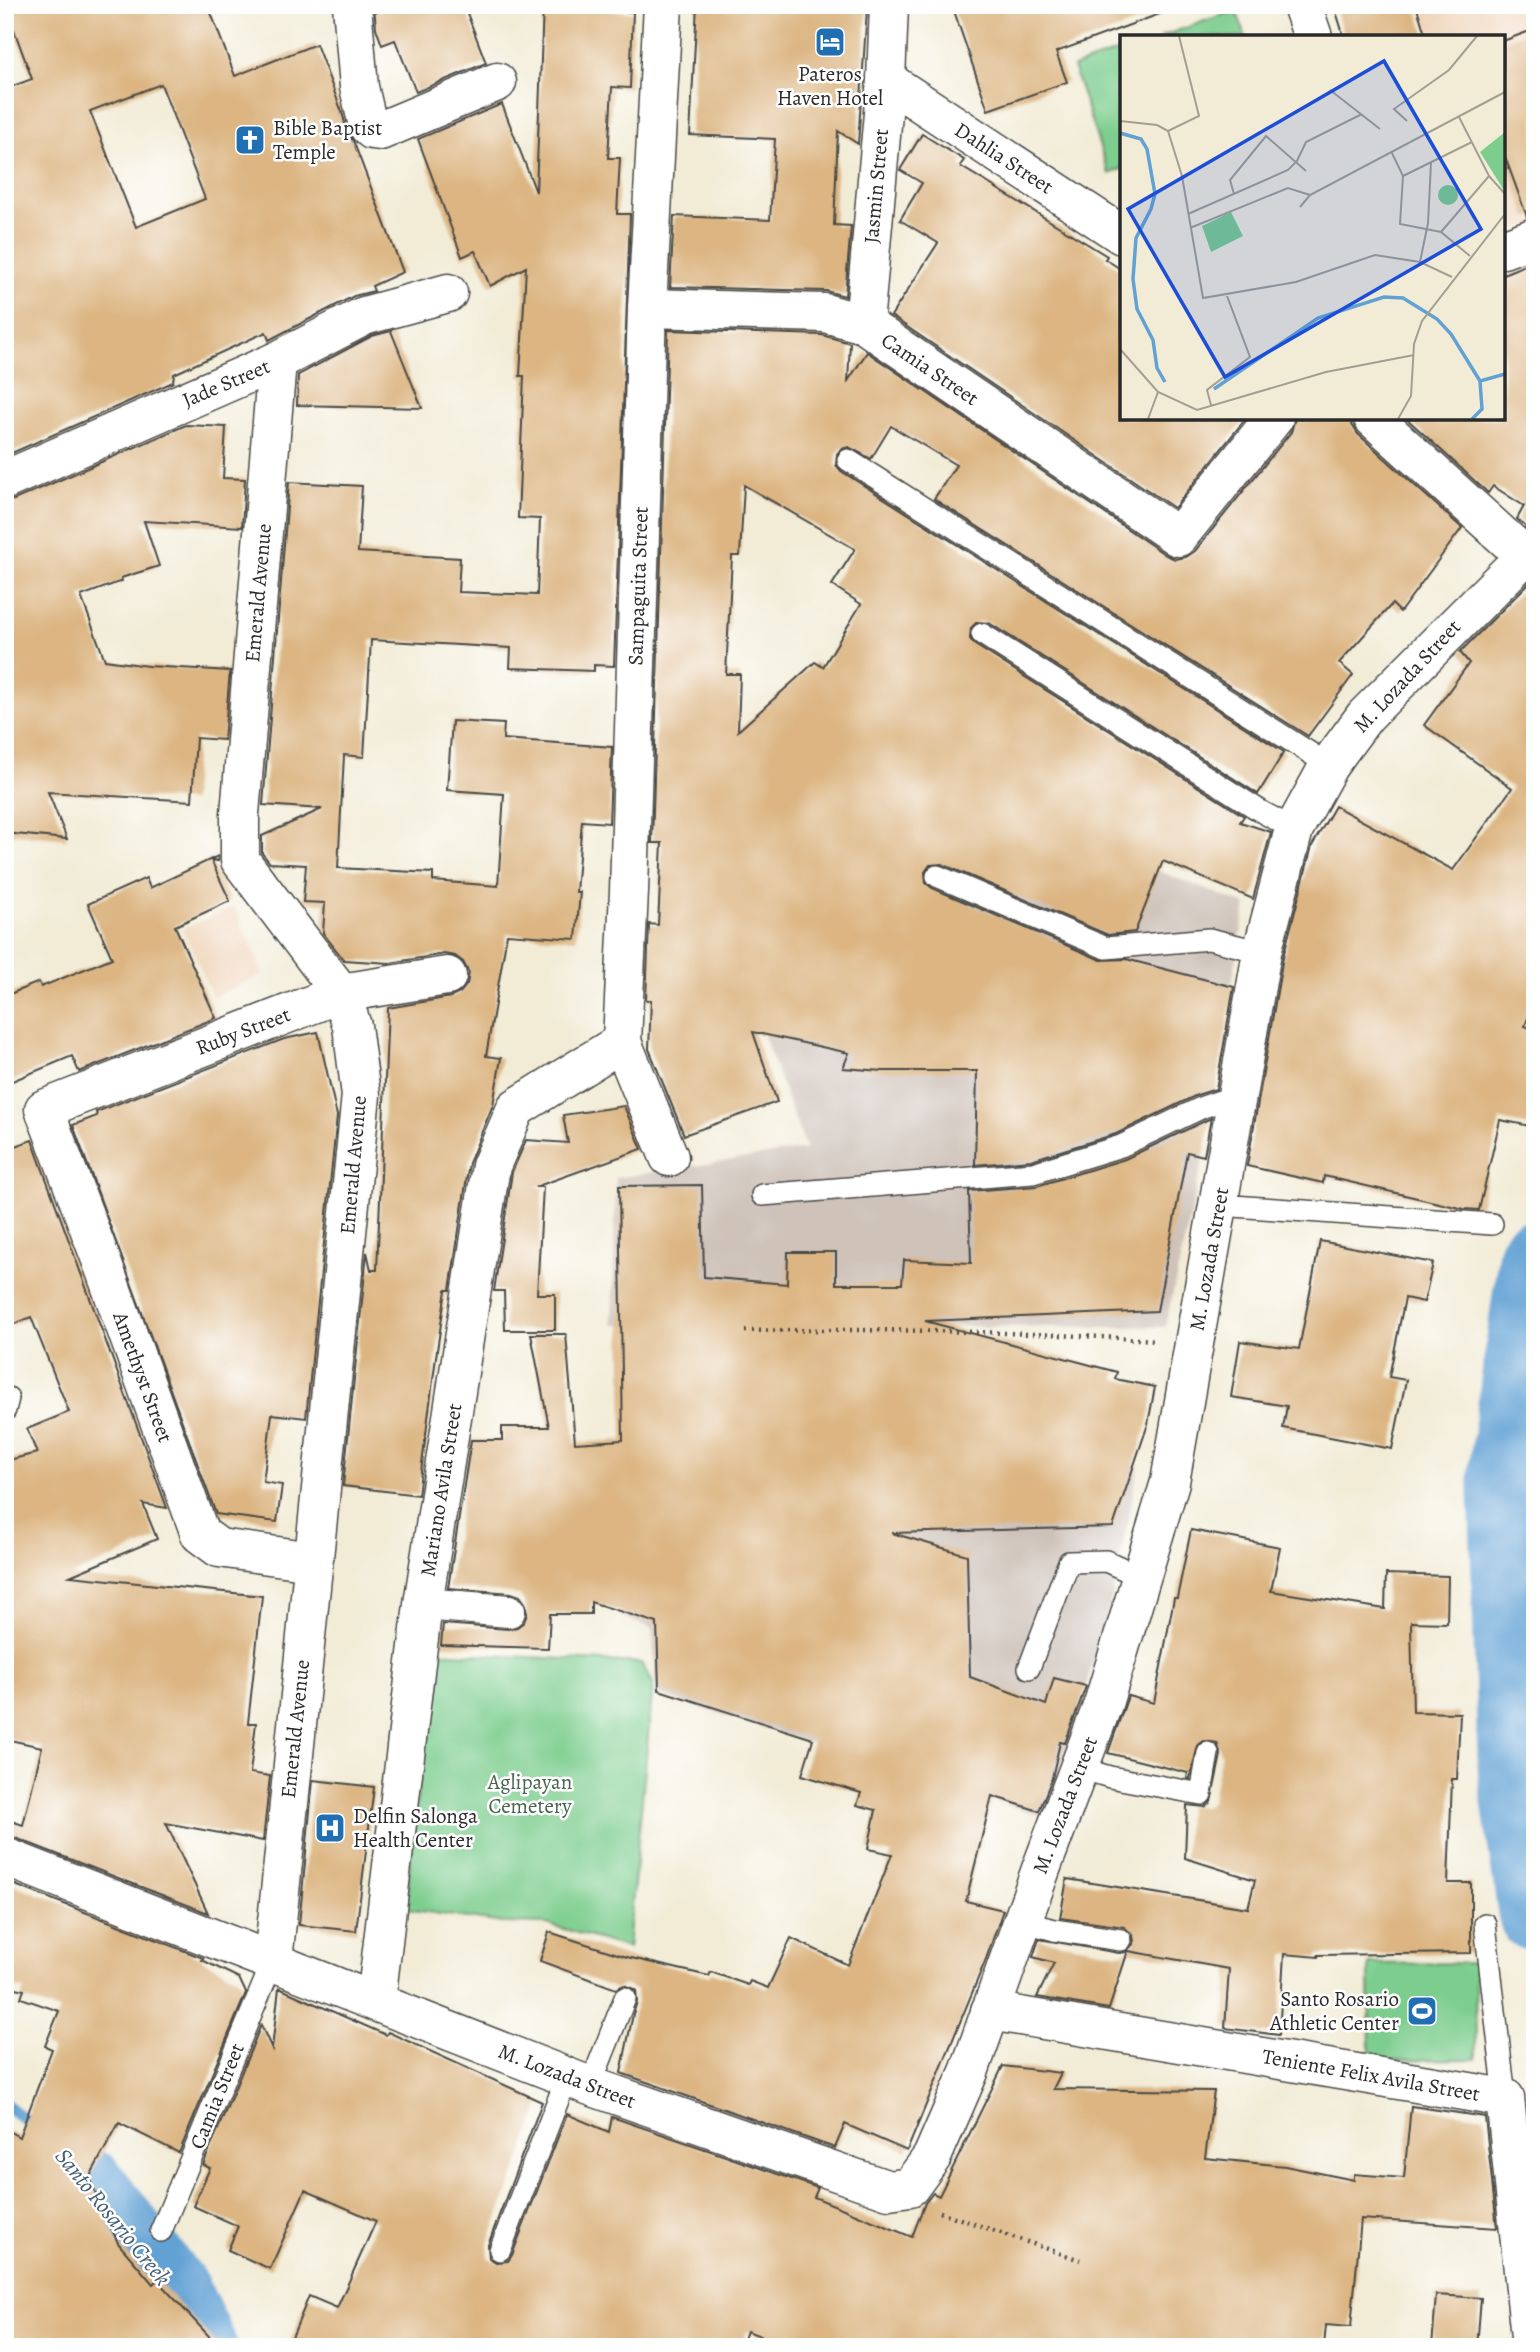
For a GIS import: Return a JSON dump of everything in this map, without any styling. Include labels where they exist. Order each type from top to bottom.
[{"type":"street","points":[[352,5],[359,87],[368,126],[372,130],[380,131],[497,82]]},
{"type":"street","name":"Sampaguita Street","points":[[663,5],[647,309],[629,891],[621,1042],[670,1157]]},
{"type":"street","name":"Jasmin Street","points":[[864,324],[886,80],[889,5]]},
{"type":"street","points":[[1302,5],[1312,35]]},
{"type":"street","name":"Dahlia Street","points":[[886,80],[1120,234]]},
{"type":"street","points":[[1505,248],[1535,237]]},
{"type":"street","name":"Jade Street","points":[[5,480],[277,361],[364,316],[448,293]]},
{"type":"street","name":"Camia Street","points":[[647,309],[825,313],[864,324],[1178,537],[1272,420]]},
{"type":"street","name":"Emerald Avenue","points":[[272,1961],[361,1095],[352,1026],[341,993],[240,860],[240,814],[277,361]]},
{"type":"street","points":[[1375,420],[1529,551]]},
{"type":"street","name":"M. Lozada Street","points":[[5,1857],[579,2082],[889,2190],[910,2187],[932,2157],[969,2072],[1103,1704],[1170,1482],[1262,952],[1294,829],[1329,765],[1365,716],[1529,551]]},
{"type":"street","name":"Ruby Street","points":[[44,1109],[341,993],[447,976]]},
{"type":"street","name":"Mariano Avila Street","points":[[376,2001],[423,1604],[491,1166],[516,1108],[621,1042]]},
{"type":"street","name":"Amethyst Street","points":[[44,1109],[200,1534],[219,1548],[313,1561]]},
{"type":"street","points":[[423,1604],[509,1611]]},
{"type":"street","name":"Teniente Felix Avila Street","points":[[990,2011],[1505,2098],[1531,2347]]},
{"type":"lane","points":[[848,460],[1329,765]]},
{"type":"lane","points":[[982,634],[1262,812],[1294,829]]},
{"type":"lane","points":[[937,876],[1106,948],[1209,939],[1262,952]]},
{"type":"lane","points":[[762,1195],[1032,1173],[1121,1146],[1203,1107],[1236,1096]]},
{"type":"lane","points":[[1219,1205],[1492,1224]]},
{"type":"lane","points":[[1030,1668],[1069,1562],[1106,1561],[1141,1577]]},
{"type":"lane","points":[[1079,1768],[1110,1777],[1201,1794],[1208,1754]]},
{"type":"lane","points":[[1022,1921],[1054,1930],[1121,1940]]},
{"type":"lane","points":[[1485,1924],[1505,2098]]},
{"type":"lane","name":"Camia Street","points":[[161,2231],[272,1961]]},
{"type":"lane","points":[[500,2250],[579,2082],[625,1998]]},
{"type":"path","points":[[745,1331],[1001,1331],[1195,1342]]},
{"type":"path","points":[[910,2187],[931,2209],[1080,2260]]},
{"type":"shaded area","points":[[1535,5],[1535,228],[1505,229],[1505,35],[1430,35],[1419,6]]},
{"type":"shaded area","points":[[755,714],[1246,905],[1203,1159],[1165,1327],[612,1325],[616,1178],[806,1149],[755,1013]]},
{"type":"shaded area","points":[[234,907],[264,974],[213,997],[183,929]]},
{"type":"shaded area","points":[[1069,1456],[1139,1465],[1113,1593],[1048,1818],[657,1694],[652,1629],[621,1616],[617,1471]]},
{"type":"green space","points":[[1236,10],[1245,35],[1166,35]]},
{"type":"green space","points":[[1120,51],[1120,170],[1109,174],[1073,67]]},
{"type":"green space","name":"Aglipayan Cemetery","points":[[433,1652],[641,1663],[653,1683],[628,1948],[547,1924],[503,1923],[405,1909]]},
{"type":"green space","name":"Santo Rosario Athletic Center","points":[[1475,1963],[1476,2059],[1370,2060],[1369,1964]]},
{"type":"building","points":[[5,5],[208,5],[235,76],[316,44],[403,272],[372,286],[374,291],[354,296],[269,340],[266,332],[174,374],[173,382],[5,456],[5,89],[32,79]],"holes":[[[161,84],[205,199],[136,227],[90,111]]]},
{"type":"building","points":[[374,5],[478,5],[478,8],[467,13],[486,63],[416,92],[395,40],[382,45],[376,28]]},
{"type":"building","points":[[543,5],[608,5],[609,11],[633,12],[630,88],[612,87],[608,158],[620,158],[617,214],[630,214],[614,666],[594,665],[594,671],[510,668],[511,648],[371,640],[364,757],[344,755],[338,868],[433,873],[433,881],[498,886],[504,794],[447,790],[452,721],[504,724],[503,739],[612,747],[609,823],[582,821],[576,892],[580,892],[576,939],[507,934],[486,1056],[501,1058],[493,1105],[469,1163],[450,1290],[446,1290],[418,1495],[343,1486],[367,1252],[371,1270],[377,1270],[388,1008],[451,997],[460,993],[467,984],[469,973],[463,962],[455,956],[444,954],[390,963],[344,960],[323,933],[325,903],[303,902],[306,865],[270,863],[262,853],[262,836],[322,809],[263,805],[289,482],[362,486],[358,552],[460,558],[458,592],[537,595],[540,519],[518,518],[524,376],[520,376],[526,267],[490,286],[475,251],[462,257],[418,139],[502,104],[536,192]]},
{"type":"building","points":[[697,5],[807,5],[867,9],[858,144],[838,131],[834,225],[851,226],[845,296],[826,291],[670,287],[674,216],[770,220],[775,139],[690,135]]},
{"type":"building","points":[[952,5],[1172,5],[1173,9],[1056,52],[1067,82],[988,110]]},
{"type":"building","points":[[1334,5],[1416,5],[1425,35],[1343,35]]},
{"type":"building","points":[[1535,29],[1535,216],[1527,217],[1505,156],[1505,40]]},
{"type":"building","points":[[922,134],[964,160],[960,166],[1107,256],[1105,259],[1120,269],[1120,420],[1244,420],[1174,508],[891,316],[938,243],[900,220],[922,183],[900,170]]},
{"type":"building","points":[[1535,261],[1535,525],[1526,527],[1517,519],[1524,506],[1493,486],[1488,493],[1408,420],[1505,420],[1505,273]]},
{"type":"building","points":[[668,330],[822,335],[850,343],[848,381],[867,352],[1175,559],[1186,557],[1195,551],[1291,432],[1294,420],[1352,420],[1358,434],[1462,528],[1400,612],[1392,604],[1339,663],[1353,675],[1308,736],[934,499],[956,465],[891,426],[871,459],[849,447],[841,449],[837,454],[836,465],[841,471],[1284,752],[1258,794],[989,623],[977,622],[971,628],[970,639],[975,645],[1244,816],[1240,822],[1271,832],[1253,899],[1163,861],[1135,932],[1108,935],[942,864],[930,865],[925,872],[926,883],[932,888],[1101,960],[1126,959],[1234,987],[1216,1089],[1197,1095],[1116,1134],[1031,1160],[975,1165],[977,1071],[883,1071],[843,1068],[849,1053],[753,1032],[777,1102],[684,1135],[649,1049],[651,1000],[646,1000],[649,924],[658,925],[662,843],[652,843]],"holes":[[[744,485],[855,549],[832,585],[861,604],[823,667],[815,662],[738,731],[740,674],[726,674],[732,556],[740,556]]]},
{"type":"building","points":[[391,331],[422,408],[297,405],[298,375],[372,336]]},
{"type":"building","points":[[186,425],[226,427],[223,478],[245,479],[242,527],[144,521],[159,566],[121,578],[122,581],[81,596],[105,660],[148,666],[230,671],[224,740],[196,738],[192,801],[48,792],[67,839],[5,833],[5,501],[14,500]]},
{"type":"building","points":[[1535,577],[1535,1000],[1525,1026],[1535,1030],[1535,1127],[1500,1120],[1479,1210],[1464,1209],[1324,1176],[1323,1183],[1247,1166],[1283,957],[1312,846],[1335,806],[1453,870],[1512,788],[1424,725],[1469,663],[1460,652]]},
{"type":"building","points":[[218,856],[218,861],[211,860],[230,901],[175,926],[216,1018],[79,1072],[72,1056],[5,1084],[5,996],[39,982],[41,987],[112,958],[88,904],[146,878],[150,888]]},
{"type":"building","points":[[318,1032],[337,1116],[306,1418],[272,1414],[263,1482],[282,1485],[277,1522],[216,1514],[73,1125],[97,1116],[96,1112],[284,1039]]},
{"type":"building","points":[[624,1106],[642,1149],[535,1187],[543,1187],[537,1294],[555,1294],[555,1330],[505,1330],[504,1291],[494,1291],[512,1172],[526,1140],[568,1143],[563,1115]]},
{"type":"building","points":[[1211,1118],[1204,1156],[1187,1152],[1157,1311],[925,1321],[1117,1372],[1115,1379],[1155,1387],[1148,1424],[1113,1527],[892,1533],[967,1555],[970,1677],[1046,1705],[1054,1678],[1086,1686],[1065,1743],[1060,1742],[1052,1778],[1039,1811],[992,1796],[966,1901],[1003,1910],[986,1959],[907,2151],[845,2124],[835,2148],[621,2073],[637,2002],[636,1990],[624,1985],[616,1989],[540,1961],[549,1932],[627,1957],[709,1976],[711,1972],[748,1985],[750,1981],[768,1988],[791,1938],[848,1965],[892,1854],[868,1849],[876,1810],[857,1805],[861,1793],[802,1775],[813,1739],[659,1690],[657,1623],[591,1602],[591,1614],[550,1614],[548,1648],[441,1645],[443,1624],[508,1629],[524,1622],[527,1613],[520,1596],[511,1593],[448,1588],[471,1440],[502,1440],[502,1427],[549,1427],[531,1334],[566,1334],[575,1443],[623,1440],[619,1186],[702,1185],[704,1277],[787,1284],[788,1252],[836,1252],[836,1284],[902,1284],[904,1260],[971,1263],[969,1191],[1037,1186],[1125,1159]]},
{"type":"building","points":[[32,1140],[167,1508],[143,1504],[157,1539],[70,1576],[262,1596],[248,1723],[256,1723],[250,1773],[270,1776],[263,1841],[166,1823],[208,1913],[5,1836],[5,1819],[23,1825],[42,1747],[5,1739],[5,1461],[37,1453],[27,1429],[69,1412],[31,1317],[5,1328],[5,1150]]},
{"type":"building","points":[[1320,1241],[1433,1263],[1424,1302],[1405,1298],[1389,1377],[1406,1380],[1392,1449],[1283,1428],[1287,1406],[1231,1397],[1240,1341],[1299,1349]]},
{"type":"building","points":[[1191,1530],[1280,1547],[1271,1591],[1385,1609],[1386,1574],[1448,1576],[1447,1623],[1411,1622],[1413,1712],[1460,1713],[1457,1779],[1452,1779],[1448,1883],[1471,1883],[1471,1953],[1318,1957],[1284,1954],[1279,2035],[1225,2028],[1229,1969],[1128,1951],[1109,2009],[1037,1997],[1054,1963],[1033,1957],[1039,1939],[1119,1953],[1126,1952],[1134,1943],[1133,1935],[1124,1927],[1060,1918],[1067,1879],[1248,1908],[1255,1880],[1185,1858],[1187,1805],[1205,1807],[1211,1802],[1221,1755],[1217,1743],[1204,1741],[1198,1745],[1190,1779],[1187,1778],[1188,1773],[1108,1753],[1128,1696],[1154,1703],[1174,1598],[1177,1598]]},
{"type":"building","name":"Delfin Salonga Health Center","points":[[313,1780],[374,1787],[356,1931],[299,1925]]},
{"type":"building","points":[[5,1881],[203,1958],[202,1960],[239,1978],[246,1993],[179,2153],[119,2123],[89,2178],[118,2243],[153,2284],[157,2280],[219,2347],[5,2347],[5,2129],[19,2137],[52,2049],[45,2046],[59,2011],[21,1998],[24,1990],[5,1985]]},
{"type":"building","points":[[279,1988],[386,2035],[388,2032],[542,2102],[488,2245],[489,2258],[496,2262],[508,2261],[512,2255],[567,2114],[609,2132],[612,2117],[818,2188],[814,2197],[912,2237],[925,2203],[933,2193],[939,2196],[1003,2066],[1061,2073],[1053,2089],[1214,2091],[1205,2158],[1285,2166],[1354,2180],[1354,2174],[1404,2178],[1411,2106],[1485,2117],[1497,2228],[1361,2219],[1351,2327],[1326,2325],[1324,2347],[826,2347],[795,2338],[790,2347],[747,2331],[741,2347],[288,2347],[309,2296],[337,2308],[376,2221],[305,2190],[270,2269],[228,2250],[238,2226],[193,2206],[210,2168],[203,2165],[261,2025],[272,2049]]},
{"type":"building","points":[[1436,2295],[1481,2298],[1477,2347],[1432,2347]]},
{"type":"waterway","name":"Santo Rosario Creek","points":[[1535,1256],[1505,1474],[1515,1776],[1535,1915]]},
{"type":"waterway","name":"Santo Rosario Creek","points":[[5,2104],[38,2130]]},
{"type":"waterway","name":"Santo Rosario Creek","points":[[91,2187],[174,2293],[200,2347]]},
{"type":"place","name":"Pateros Haven Hotel","points":[[830,42]]},
{"type":"place","name":"Bible Baptist Temple","points":[[250,140]]},
{"type":"place","name":"Delfin Salonga Health Center","points":[[330,1828]]},
{"type":"place","name":"Santo Rosario Athletic Center","points":[[1422,2011]]}]
